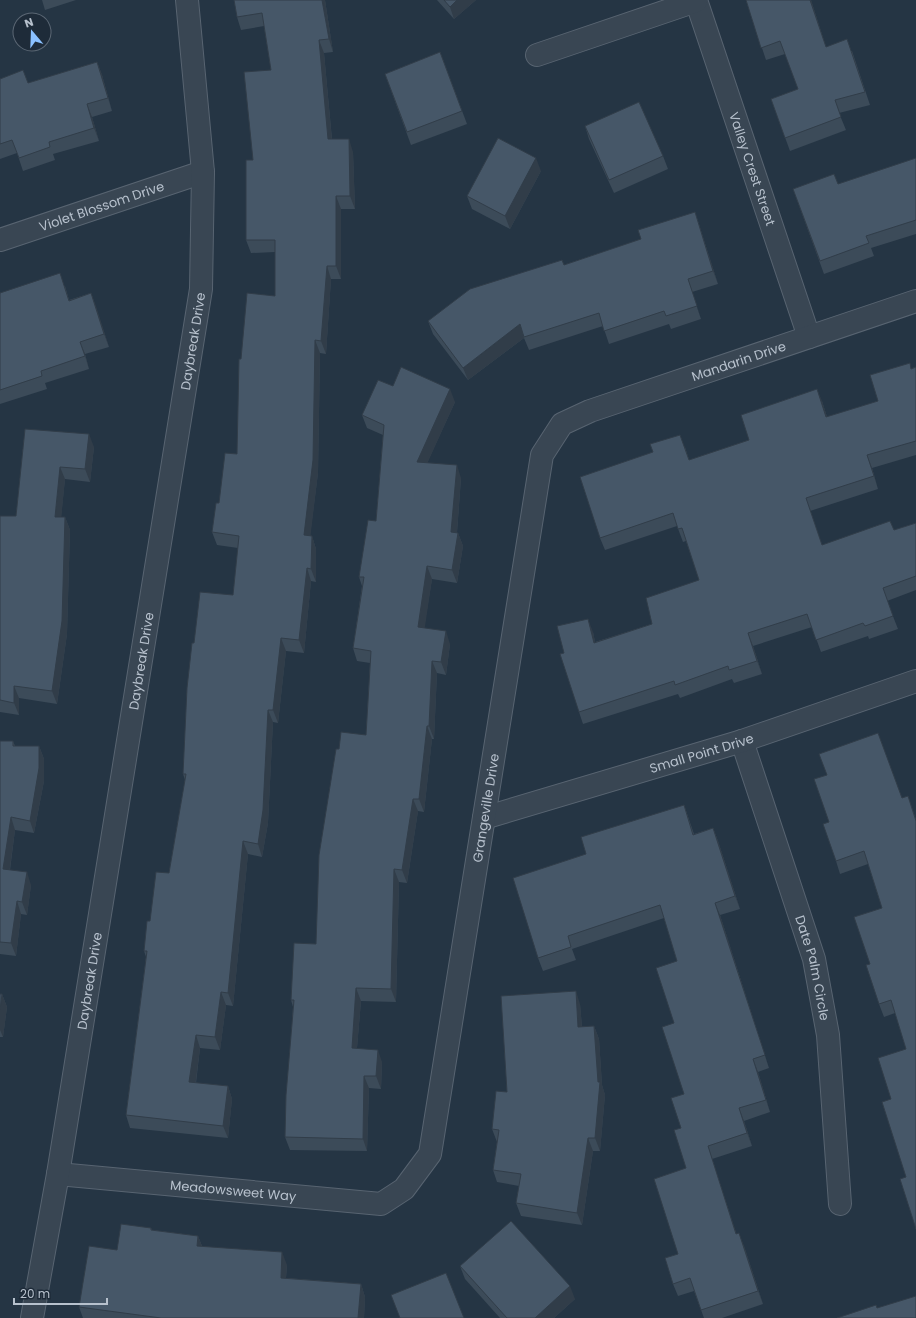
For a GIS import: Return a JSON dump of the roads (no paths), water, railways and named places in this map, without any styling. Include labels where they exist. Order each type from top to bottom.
[{"type":"street","name":"Daybreak Drive","points":[[32,1318],[58,1174],[201,289],[203,172],[187,0]]},
{"type":"street","points":[[537,55],[696,0]]},
{"type":"street","name":"Valley Crest Street","points":[[696,0],[809,337]]},
{"type":"street","name":"Violet Blossom Drive","points":[[0,240],[203,172]]},
{"type":"street","name":"Mandarin Drive","points":[[562,424],[590,411],[916,301]]},
{"type":"street","name":"Grangeville Drive","points":[[404,1189],[430,1154],[542,455],[562,424]]},
{"type":"street","name":"Small Point Drive","points":[[484,818],[742,741],[916,681]]},
{"type":"street","name":"Date Palm Circle","points":[[742,741],[814,959],[828,1035],[840,1204]]},
{"type":"street","name":"Meadowsweet Way","points":[[58,1174],[381,1204],[404,1189]]}]
